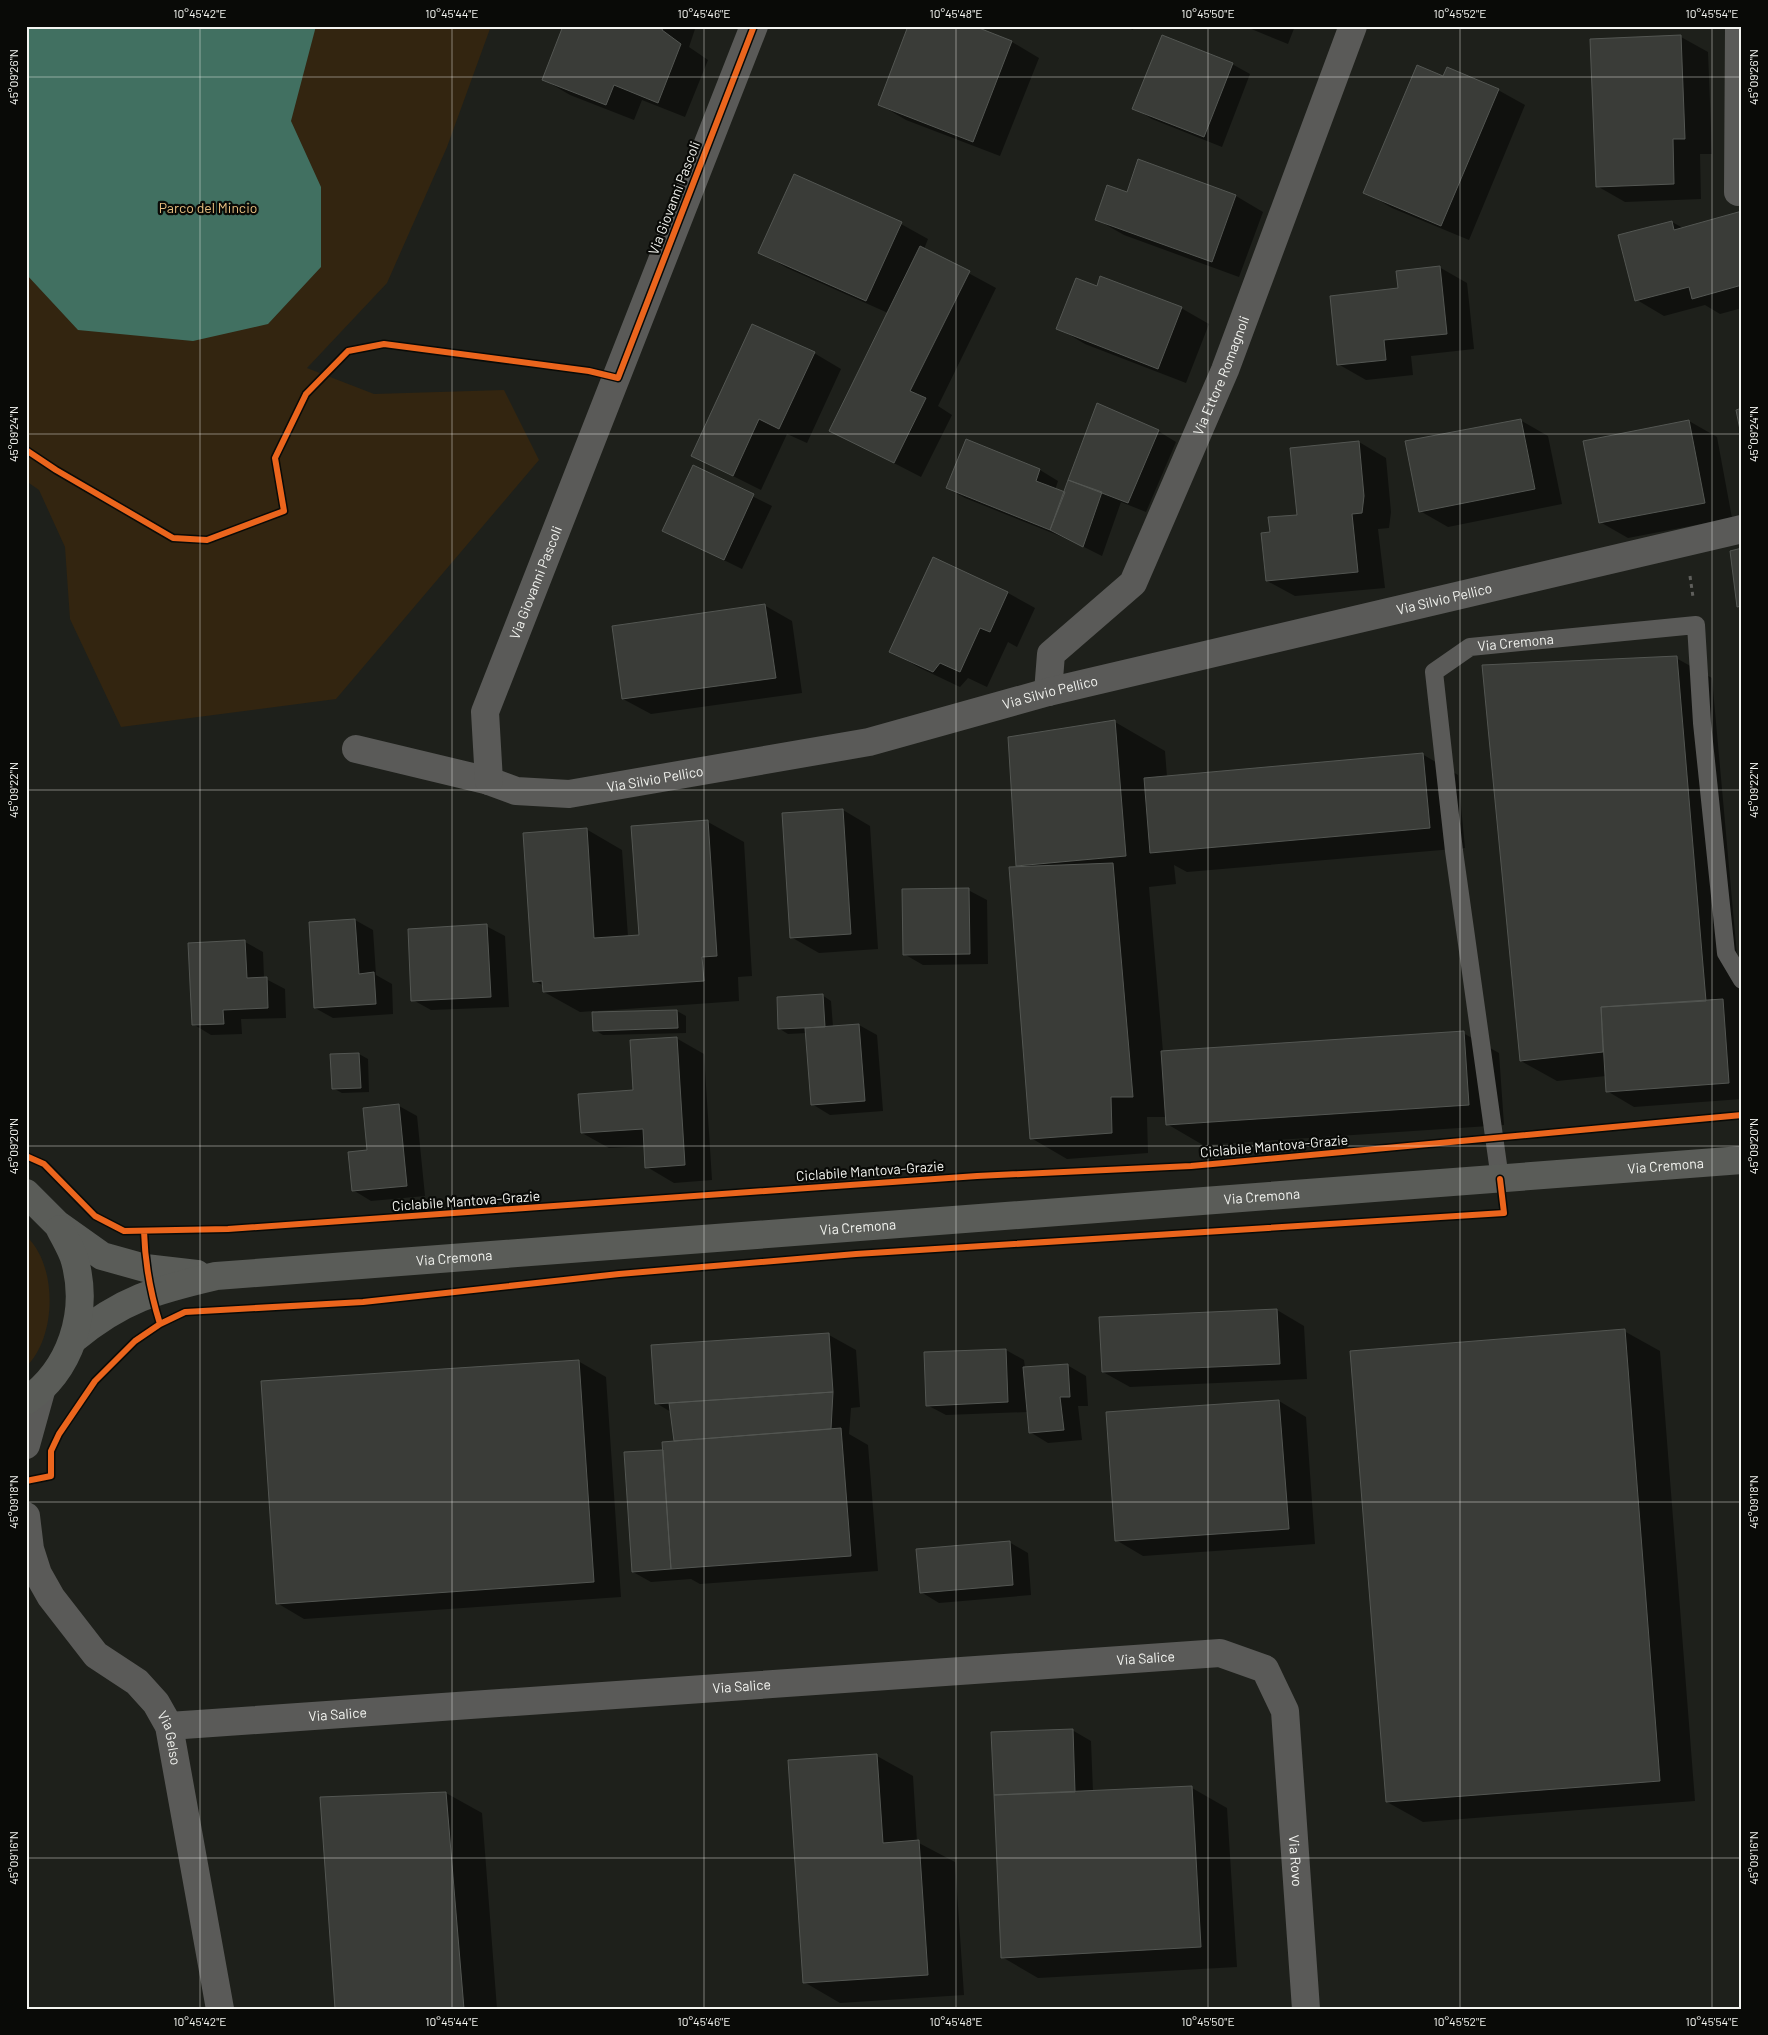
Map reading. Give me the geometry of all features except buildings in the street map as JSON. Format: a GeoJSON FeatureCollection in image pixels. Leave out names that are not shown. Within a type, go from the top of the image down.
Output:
{"type":"FeatureCollection","features":[{"type":"Feature","properties":{"kind":"main road","name":"Via Cremona"},"geometry":{"type":"LineString","coordinates":[[74,1339],[100,1317],[136,1299],[168,1287],[216,1276],[1742,1160]]}},
{"type":"Feature","properties":{"kind":"main road","name":"Via Cremona"},"geometry":{"type":"LineString","coordinates":[[26,1193],[57,1224],[102,1256],[123,1263],[216,1276]]}},
{"type":"Feature","properties":{"kind":"main road","name":"Via Cremona"},"geometry":{"type":"LineString","coordinates":[[34,1396],[60,1367],[74,1339],[81,1299],[75,1260],[57,1224]]}},
{"type":"Feature","properties":{"kind":"street","name":"Via Giovanni Pascoli"},"geometry":{"type":"LineString","coordinates":[[489,781],[485,712],[754,26]]}},
{"type":"Feature","properties":{"kind":"street","name":"Via Ettore Romagnoli"},"geometry":{"type":"LineString","coordinates":[[1048,692],[1051,654],[1132,583],[1225,370],[1353,26]]}},
{"type":"Feature","properties":{"kind":"street"},"geometry":{"type":"LineString","coordinates":[[1738,192],[1739,26]]}},
{"type":"Feature","properties":{"kind":"street","name":"Via Silvio Pellico"},"geometry":{"type":"LineString","coordinates":[[356,749],[489,781],[516,791],[569,794],[869,742],[1048,692],[1742,528]]}},
{"type":"Feature","properties":{"kind":"street"},"geometry":{"type":"LineString","coordinates":[[26,1445],[34,1396]]}},
{"type":"Feature","properties":{"kind":"street","name":"Via Gelso"},"geometry":{"type":"LineString","coordinates":[[26,1516],[28,1546],[38,1574],[51,1597],[96,1655],[137,1682],[156,1703],[169,1726],[220,2009]]}},
{"type":"Feature","properties":{"kind":"street","name":"Via Salice"},"geometry":{"type":"LineString","coordinates":[[169,1726],[1220,1653],[1265,1669],[1285,1711]]}},
{"type":"Feature","properties":{"kind":"street","name":"Via Rovo"},"geometry":{"type":"LineString","coordinates":[[1285,1711],[1306,2009]]}},
{"type":"Feature","properties":{"kind":"lane"},"geometry":{"type":"LineString","coordinates":[[1696,625],[1702,723],[1726,953],[1742,980]]}},
{"type":"Feature","properties":{"kind":"lane","name":"Via Cremona"},"geometry":{"type":"LineString","coordinates":[[1500,1179],[1454,851],[1434,672],[1470,647],[1696,625]]}},
{"type":"Feature","properties":{"kind":"path"},"geometry":{"type":"LineString","coordinates":[[1686,540],[1696,625]]}},
{"type":"Feature","properties":{"kind":"green space","name":"Parco del Mincio"},"geometry":{"type":"Polygon","coordinates":[[[26,26],[491,26],[447,147],[387,283],[307,368],[374,394],[504,390],[539,460],[336,699],[121,727],[70,619],[65,547],[39,490],[26,481],[26,26]]]}},
{"type":"Feature","properties":{"kind":"green space"},"geometry":{"type":"Polygon","coordinates":[[[26,1236],[44,1264],[50,1301],[44,1338],[36,1354],[26,1367],[26,1236]]]}},
{"type":"Feature","properties":{"kind":"shaded area"},"geometry":{"type":"Polygon","coordinates":[[[26,26],[316,26],[291,121],[321,187],[321,267],[268,324],[193,341],[78,330],[26,274],[26,26]]]}},
{"type":"Feature","properties":{"kind":"cycle path"},"geometry":{"type":"LineString","coordinates":[[26,450],[56,470],[173,538],[207,540],[284,511],[275,458],[306,394],[348,351],[384,344],[589,371],[618,378],[754,26]]}},
{"type":"Feature","properties":{"kind":"cycle path","name":"Ciclabile Mantova-Grazie"},"geometry":{"type":"LineString","coordinates":[[26,1156],[44,1164],[95,1216],[124,1231],[228,1229],[977,1176],[1191,1166],[1742,1115]]}},
{"type":"Feature","properties":{"kind":"cycle path"},"geometry":{"type":"LineString","coordinates":[[160,1324],[185,1312],[363,1302],[619,1274],[856,1254],[1504,1213],[1500,1179]]}},
{"type":"Feature","properties":{"kind":"cycle path"},"geometry":{"type":"LineString","coordinates":[[26,1481],[51,1476],[51,1451],[59,1434],[95,1381],[135,1341],[160,1324],[149,1278],[144,1231]]}}]}
